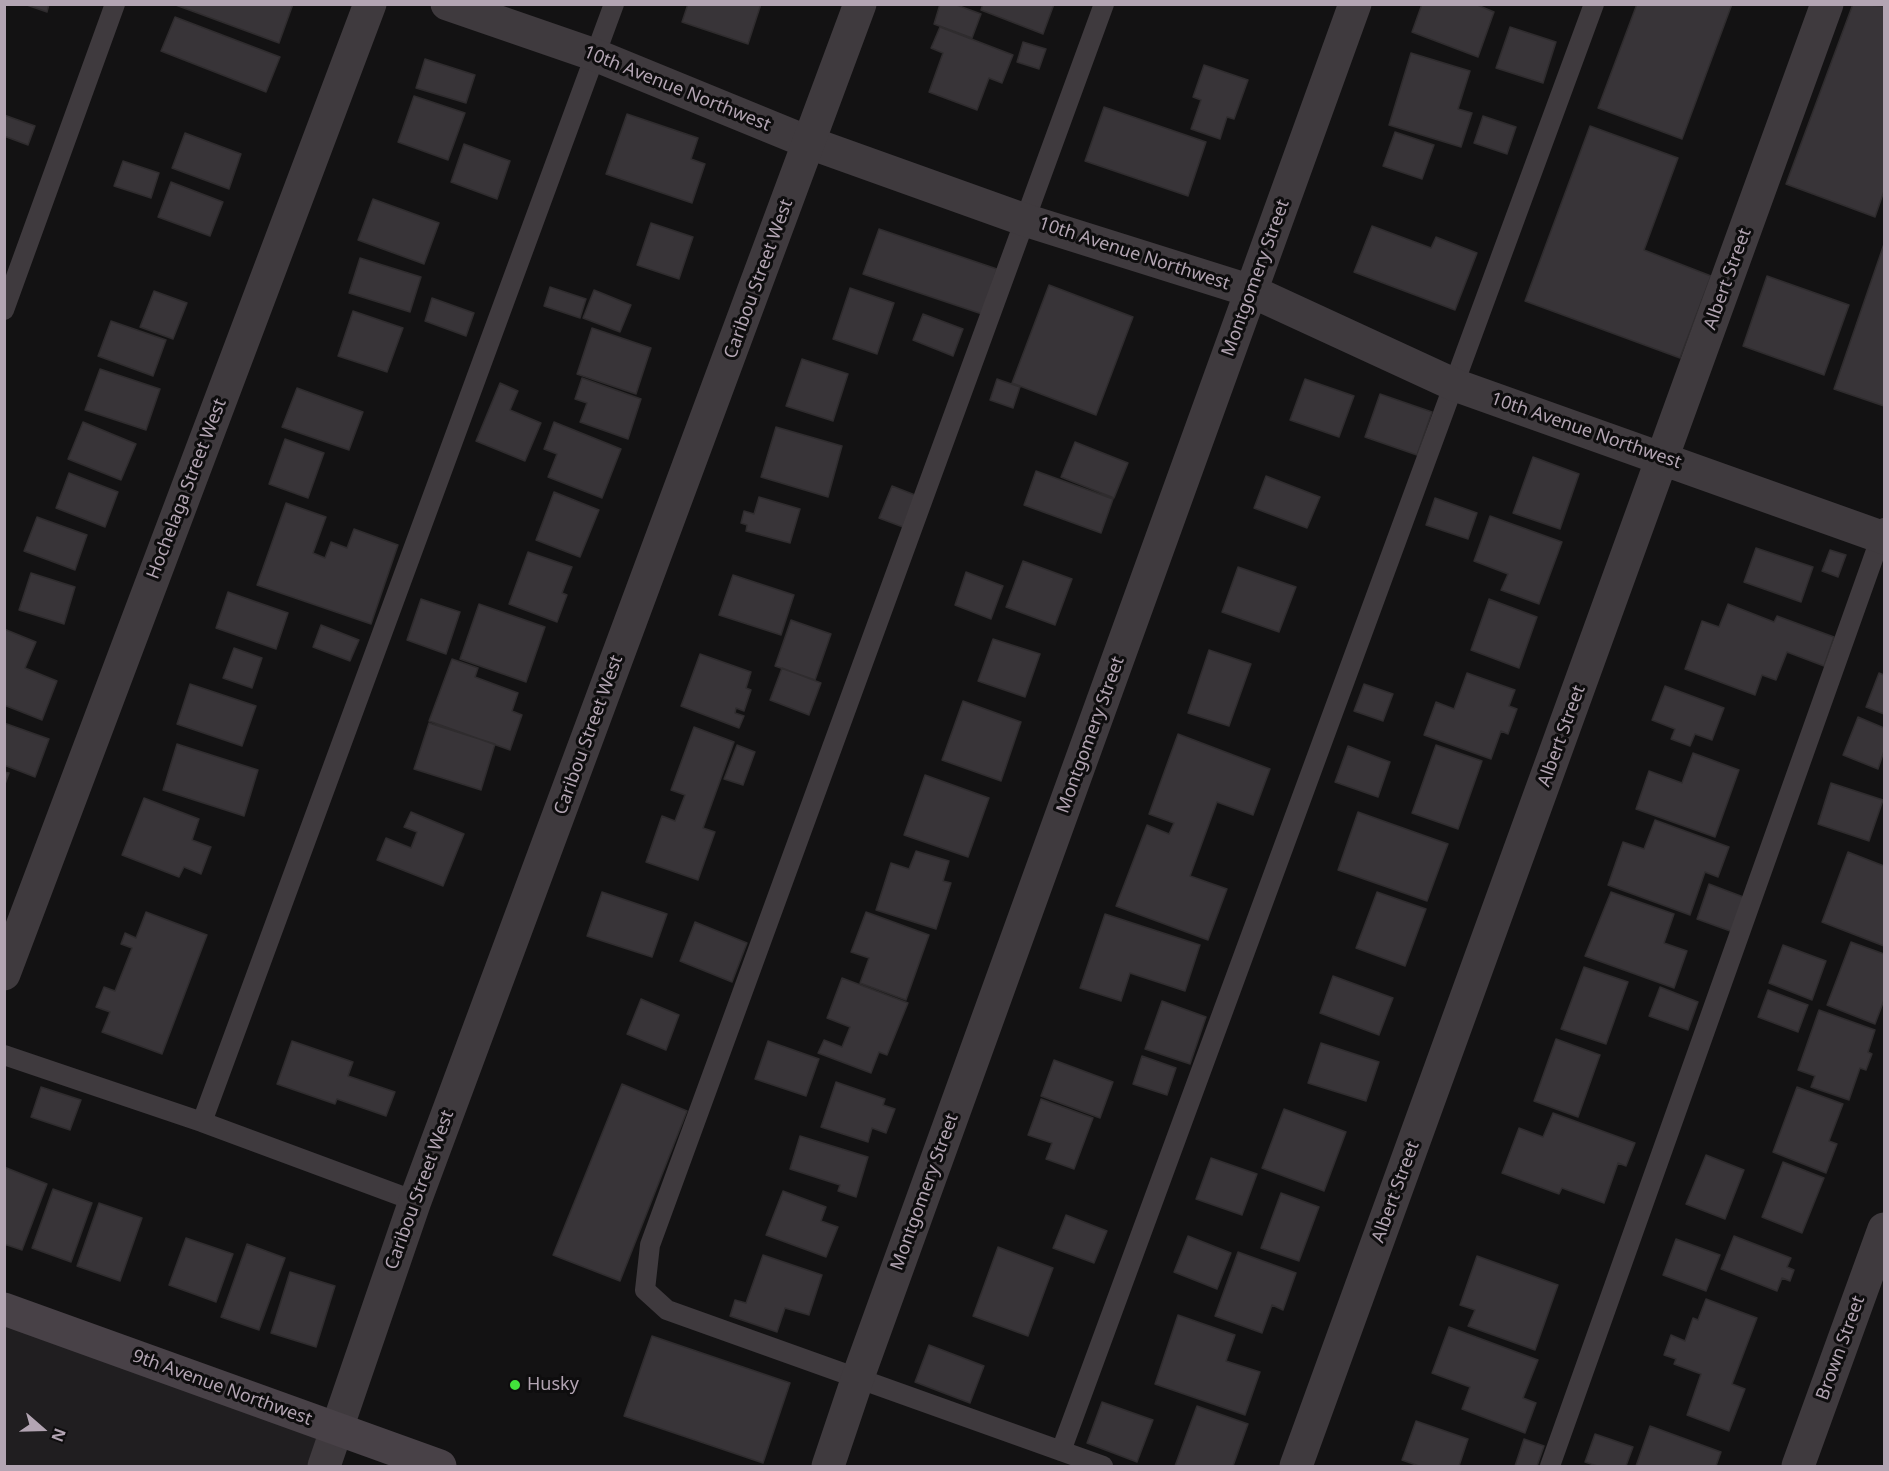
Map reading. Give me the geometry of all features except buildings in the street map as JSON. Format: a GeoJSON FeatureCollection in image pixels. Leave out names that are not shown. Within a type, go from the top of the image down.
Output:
{"type":"FeatureCollection","features":[{"type":"Feature","properties":{"kind":"main road","name":"9th Avenue Northwest"},"geometry":{"type":"LineString","coordinates":[[4,1309],[440,1467]]}},
{"type":"Feature","properties":{"kind":"street","name":"Hochelaga Street West"},"geometry":{"type":"LineString","coordinates":[[4,974],[370,4]]}},
{"type":"Feature","properties":{"kind":"street","name":"10th Avenue Northwest"},"geometry":{"type":"LineString","coordinates":[[447,4],[595,55],[810,143],[1025,220],[1251,291],[1455,385],[1883,534]]}},
{"type":"Feature","properties":{"kind":"street","name":"Caribou Street West"},"geometry":{"type":"LineString","coordinates":[[324,1467],[335,1428],[415,1201],[860,4]]}},
{"type":"Feature","properties":{"kind":"street","name":"Montgomery Street"},"geometry":{"type":"LineString","coordinates":[[828,1467],[858,1377],[1355,4]]}},
{"type":"Feature","properties":{"kind":"street","name":"Albert Street"},"geometry":{"type":"LineString","coordinates":[[1296,1467],[1827,4]]}},
{"type":"Feature","properties":{"kind":"street","name":"Brown Street"},"geometry":{"type":"LineString","coordinates":[[1798,1467],[1884,1228]]}},
{"type":"Feature","properties":{"kind":"lane"},"geometry":{"type":"LineString","coordinates":[[4,310],[115,4]]}},
{"type":"Feature","properties":{"kind":"lane"},"geometry":{"type":"LineString","coordinates":[[202,1122],[614,4]]}},
{"type":"Feature","properties":{"kind":"lane"},"geometry":{"type":"LineString","coordinates":[[1103,1467],[667,1310],[645,1290],[650,1245],[1104,4]]}},
{"type":"Feature","properties":{"kind":"lane"},"geometry":{"type":"LineString","coordinates":[[1061,1451],[1594,4]]}},
{"type":"Feature","properties":{"kind":"lane"},"geometry":{"type":"LineString","coordinates":[[1550,1467],[1883,534]]}},
{"type":"Feature","properties":{"kind":"lane"},"geometry":{"type":"LineString","coordinates":[[4,1055],[202,1122],[415,1201]]}},
{"type":"Feature","properties":{"kind":"shaded area"},"geometry":{"type":"Polygon","coordinates":[[[4,1326],[335,1428],[322,1466],[5,1466],[4,1326]]]}},
{"type":"Feature","properties":{"kind":"place","name":"Husky"},"geometry":{"type":"Point","coordinates":[515,1385]}}]}
